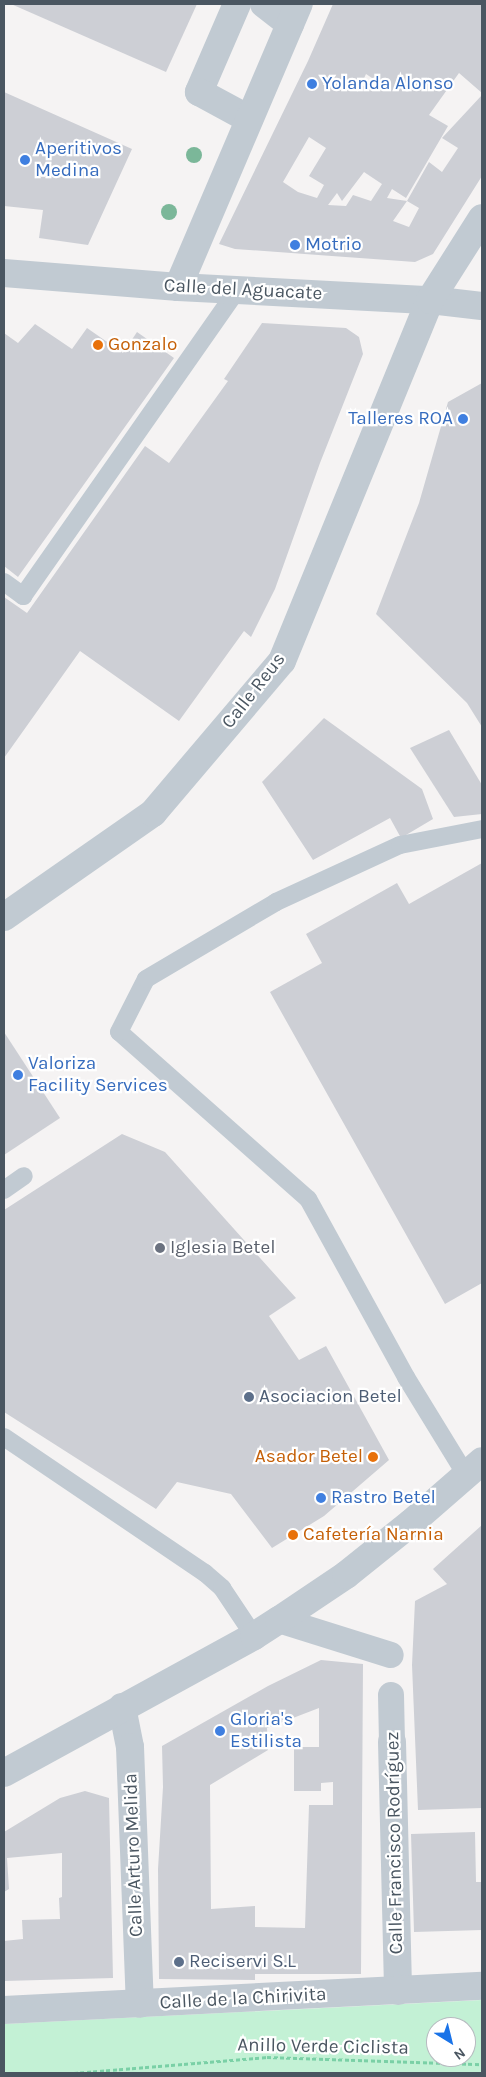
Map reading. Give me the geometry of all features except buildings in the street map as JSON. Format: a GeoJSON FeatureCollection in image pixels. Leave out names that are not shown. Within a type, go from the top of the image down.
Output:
{"type":"FeatureCollection","features":[{"type":"Feature","properties":{"kind":"street"},"geometry":{"type":"LineString","coordinates":[[237,4],[199,92],[249,119]]}},
{"type":"Feature","properties":{"kind":"street"},"geometry":{"type":"LineString","coordinates":[[178,286],[294,14],[264,4]]}},
{"type":"Feature","properties":{"kind":"street","name":"Calle Reus"},"geometry":{"type":"LineString","coordinates":[[4,917],[153,813],[282,661],[430,300],[482,218]]}},
{"type":"Feature","properties":{"kind":"street","name":"Calle del Aguacate"},"geometry":{"type":"LineString","coordinates":[[4,273],[237,290],[430,300],[482,306]]}},
{"type":"Feature","properties":{"kind":"street"},"geometry":{"type":"LineString","coordinates":[[4,1773],[254,1636],[279,1620],[346,1575],[411,1523],[474,1468]]}},
{"type":"Feature","properties":{"kind":"street"},"geometry":{"type":"LineString","coordinates":[[279,1620],[391,1655]]}},
{"type":"Feature","properties":{"kind":"street","name":"Calle Francisco Rodríguez"},"geometry":{"type":"LineString","coordinates":[[391,1695],[398,1991]]}},
{"type":"Feature","properties":{"kind":"street","name":"Calle Arturo Melida"},"geometry":{"type":"LineString","coordinates":[[122,1707],[130,1747],[140,2004]]}},
{"type":"Feature","properties":{"kind":"street","name":"Calle de la Chirivita"},"geometry":{"type":"LineString","coordinates":[[4,2010],[482,1986]]}},
{"type":"Feature","properties":{"kind":"lane"},"geometry":{"type":"LineString","coordinates":[[4,582],[23,596],[237,290]]}},
{"type":"Feature","properties":{"kind":"lane"},"geometry":{"type":"LineString","coordinates":[[474,1468],[406,1377],[308,1199],[119,1032],[146,979],[276,902],[400,845],[482,829]]}},
{"type":"Feature","properties":{"kind":"lane"},"geometry":{"type":"LineString","coordinates":[[4,1190],[24,1176]]}},
{"type":"Feature","properties":{"kind":"lane"},"geometry":{"type":"LineString","coordinates":[[4,1437],[205,1573],[222,1588],[254,1636]]}},
{"type":"Feature","properties":{"kind":"path","name":"Anillo Verde Ciclista"},"geometry":{"type":"LineString","coordinates":[[74,2073],[267,2057],[482,2064]]}},
{"type":"Feature","properties":{"kind":"green space"},"geometry":{"type":"Polygon","coordinates":[[[482,2000],[482,2073],[4,2073],[4,2024],[482,2000]]]}},
{"type":"Feature","properties":{"kind":"place","name":"Yolanda Alonso"},"geometry":{"type":"Point","coordinates":[312,84]}},
{"type":"Feature","properties":{"kind":"place","name":"Aperitivos Medina"},"geometry":{"type":"Point","coordinates":[25,160]}},
{"type":"Feature","properties":{"kind":"place","name":"Motrio"},"geometry":{"type":"Point","coordinates":[295,245]}},
{"type":"Feature","properties":{"kind":"place","name":"Gonzalo"},"geometry":{"type":"Point","coordinates":[98,345]}},
{"type":"Feature","properties":{"kind":"place","name":"Talleres ROA"},"geometry":{"type":"Point","coordinates":[463,419]}},
{"type":"Feature","properties":{"kind":"place","name":"Valoriza Facility Services"},"geometry":{"type":"Point","coordinates":[18,1075]}},
{"type":"Feature","properties":{"kind":"place","name":"Iglesia Betel"},"geometry":{"type":"Point","coordinates":[160,1248]}},
{"type":"Feature","properties":{"kind":"place","name":"Asociacion Betel"},"geometry":{"type":"Point","coordinates":[249,1397]}},
{"type":"Feature","properties":{"kind":"place","name":"Asador Betel"},"geometry":{"type":"Point","coordinates":[373,1457]}},
{"type":"Feature","properties":{"kind":"place","name":"Rastro Betel"},"geometry":{"type":"Point","coordinates":[321,1498]}},
{"type":"Feature","properties":{"kind":"place","name":"Cafetería Narnia"},"geometry":{"type":"Point","coordinates":[293,1535]}},
{"type":"Feature","properties":{"kind":"place","name":"Gloria's Estilista"},"geometry":{"type":"Point","coordinates":[220,1731]}},
{"type":"Feature","properties":{"kind":"place","name":"Reciservi S.L"},"geometry":{"type":"Point","coordinates":[179,1962]}}]}
